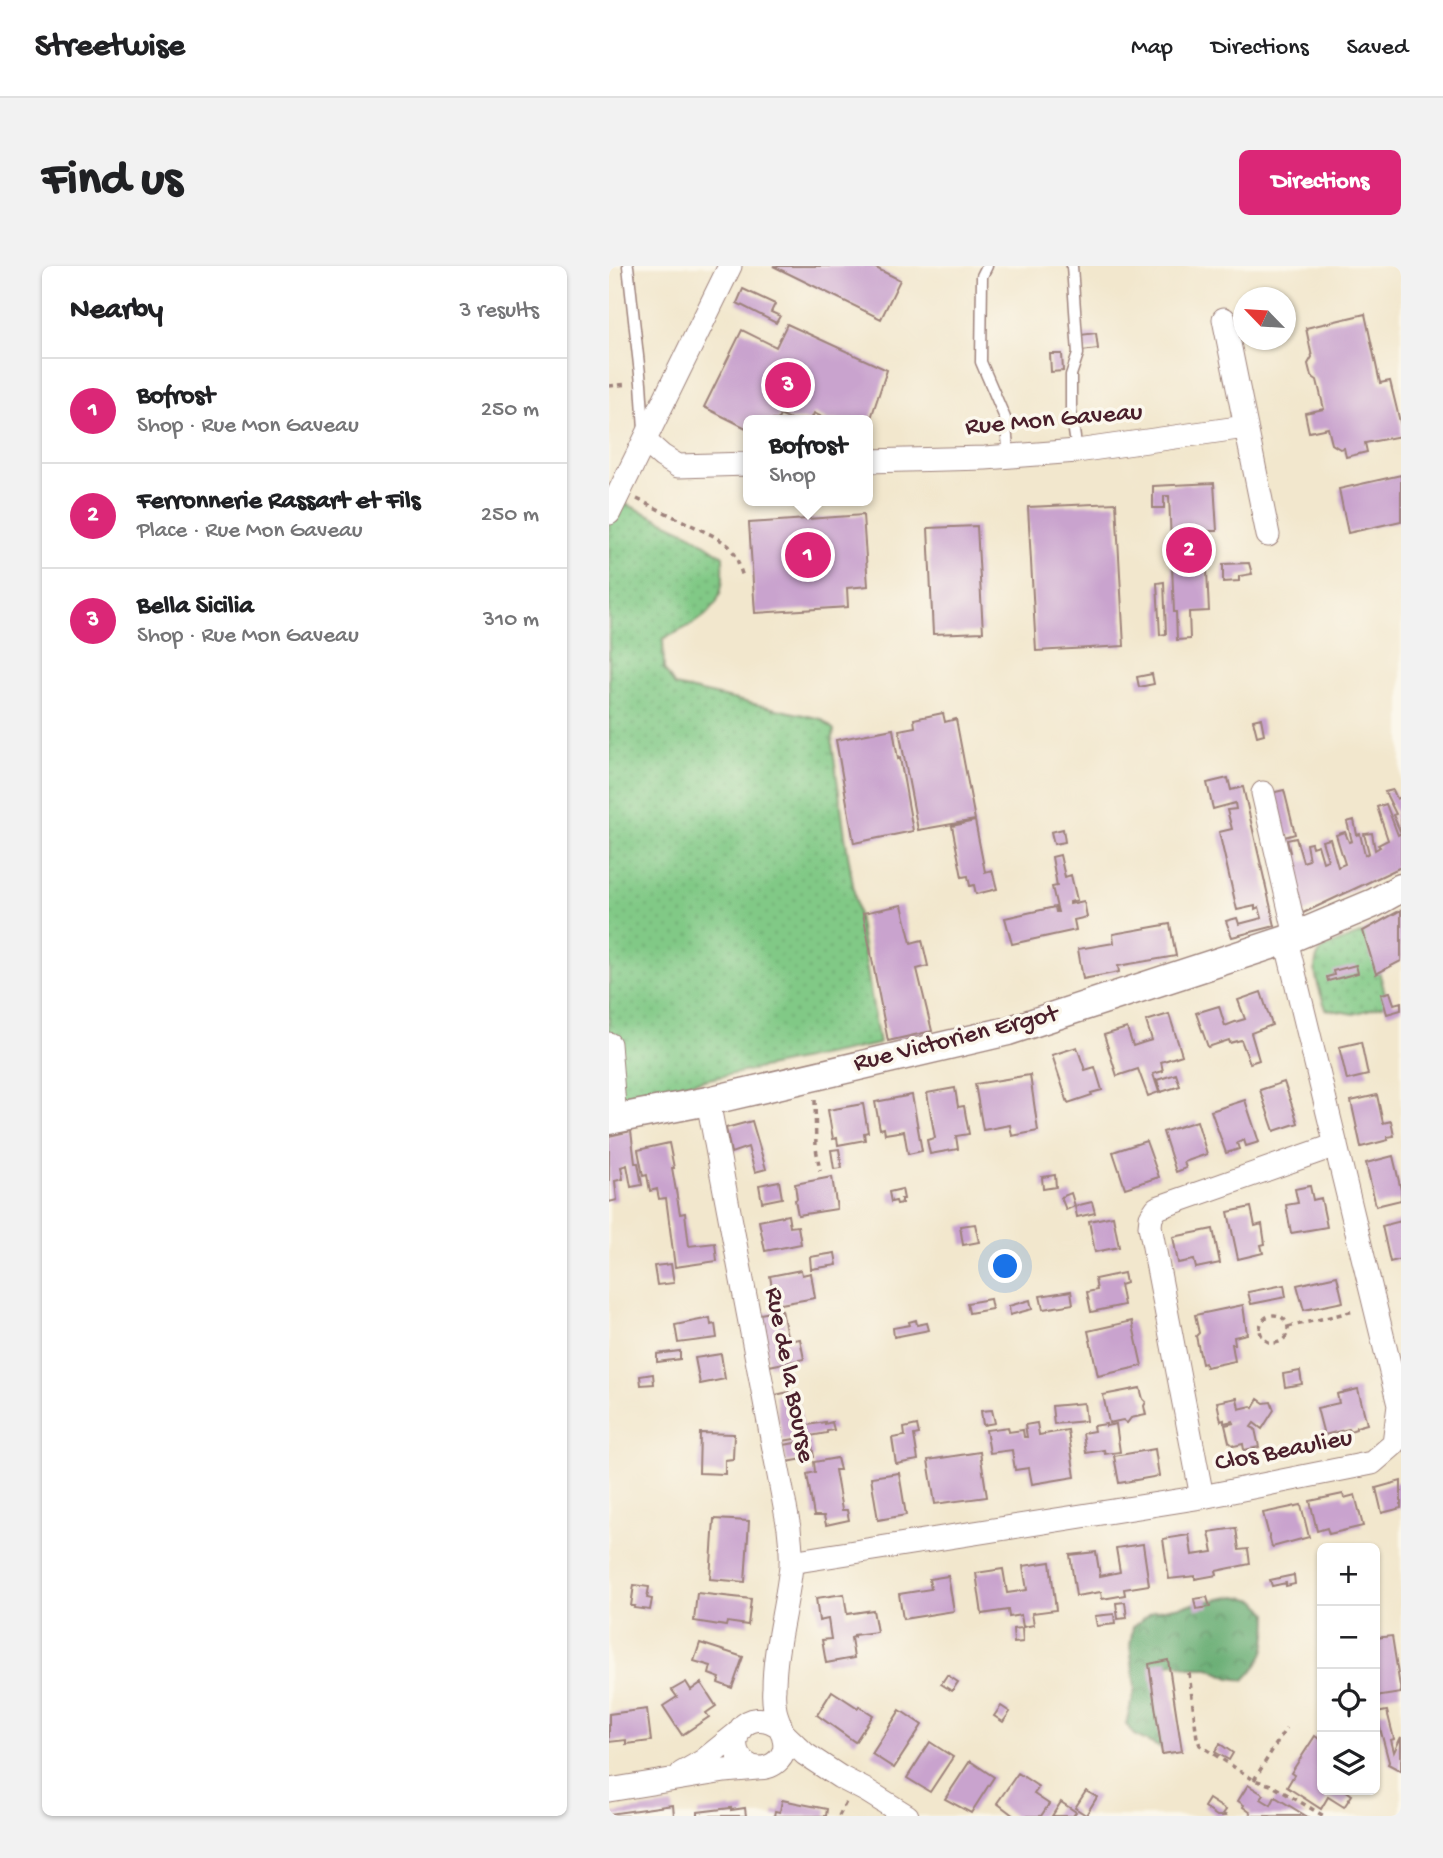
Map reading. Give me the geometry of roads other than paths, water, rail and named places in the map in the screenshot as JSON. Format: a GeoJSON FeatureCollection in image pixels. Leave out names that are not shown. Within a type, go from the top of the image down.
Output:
{"type":"FeatureCollection","features":[{"type":"Feature","properties":{"kind":"street"},"geometry":{"type":"LineString","coordinates":[[609,513],[730,266]]}},
{"type":"Feature","properties":{"kind":"street"},"geometry":{"type":"LineString","coordinates":[[1224,319],[1268,536]]}},
{"type":"Feature","properties":{"kind":"street","name":"Rue Mon Gaveau"},"geometry":{"type":"LineString","coordinates":[[873,461],[1077,451],[1245,427]]}},
{"type":"Feature","properties":{"kind":"street"},"geometry":{"type":"LineString","coordinates":[[645,440],[662,457],[678,466],[743,464]]}},
{"type":"Feature","properties":{"kind":"street"},"geometry":{"type":"LineString","coordinates":[[1263,793],[1291,938]]}},
{"type":"Feature","properties":{"kind":"street","name":"Rue Victorien Ergot"},"geometry":{"type":"LineString","coordinates":[[612,1119],[708,1101],[1008,1031],[1291,938],[1374,903],[1401,888]]}},
{"type":"Feature","properties":{"kind":"street","name":"Clos Beaulieu"},"geometry":{"type":"LineString","coordinates":[[791,1562],[1202,1497],[1372,1463],[1394,1444],[1399,1405],[1336,1144],[1291,938]]}},
{"type":"Feature","properties":{"kind":"street"},"geometry":{"type":"LineString","coordinates":[[609,1044],[612,1119]]}},
{"type":"Feature","properties":{"kind":"street","name":"Rue de la Bourse"},"geometry":{"type":"LineString","coordinates":[[708,1101],[789,1528],[791,1562],[773,1696],[781,1730]]}},
{"type":"Feature","properties":{"kind":"street"},"geometry":{"type":"LineString","coordinates":[[1202,1497],[1150,1226],[1151,1217],[1157,1208],[1336,1144]]}},
{"type":"Feature","properties":{"kind":"street","name":"Rue de la Bourse"},"geometry":{"type":"LineString","coordinates":[[670,1780],[703,1761],[741,1729],[766,1689],[776,1661]]}},
{"type":"Feature","properties":{"kind":"street"},"geometry":{"type":"LineString","coordinates":[[781,1730],[785,1748],[782,1756],[764,1767],[742,1760],[736,1743],[741,1729],[751,1721],[762,1718],[771,1721],[781,1730],[805,1754],[907,1816]]}},
{"type":"Feature","properties":{"kind":"street","name":"Rue de la Bourse"},"geometry":{"type":"LineString","coordinates":[[609,1790],[764,1767],[805,1770],[840,1777]]}},
{"type":"Feature","properties":{"kind":"lane"},"geometry":{"type":"LineString","coordinates":[[628,266],[645,440]]}},
{"type":"Feature","properties":{"kind":"lane"},"geometry":{"type":"LineString","coordinates":[[987,266],[982,276],[981,362],[1005,418],[1009,456]]}},
{"type":"Feature","properties":{"kind":"lane"},"geometry":{"type":"LineString","coordinates":[[1072,266],[1078,354],[1071,375],[1077,451]]}},
{"type":"Feature","properties":{"kind":"place","name":"Bella Sicilia"},"geometry":{"type":"Point","coordinates":[788,385]}},
{"type":"Feature","properties":{"kind":"place","name":"Ferronnerie Rassart et Fils"},"geometry":{"type":"Point","coordinates":[1189,550]}},
{"type":"Feature","properties":{"kind":"place","name":"Bofrost"},"geometry":{"type":"Point","coordinates":[808,555]}}]}
